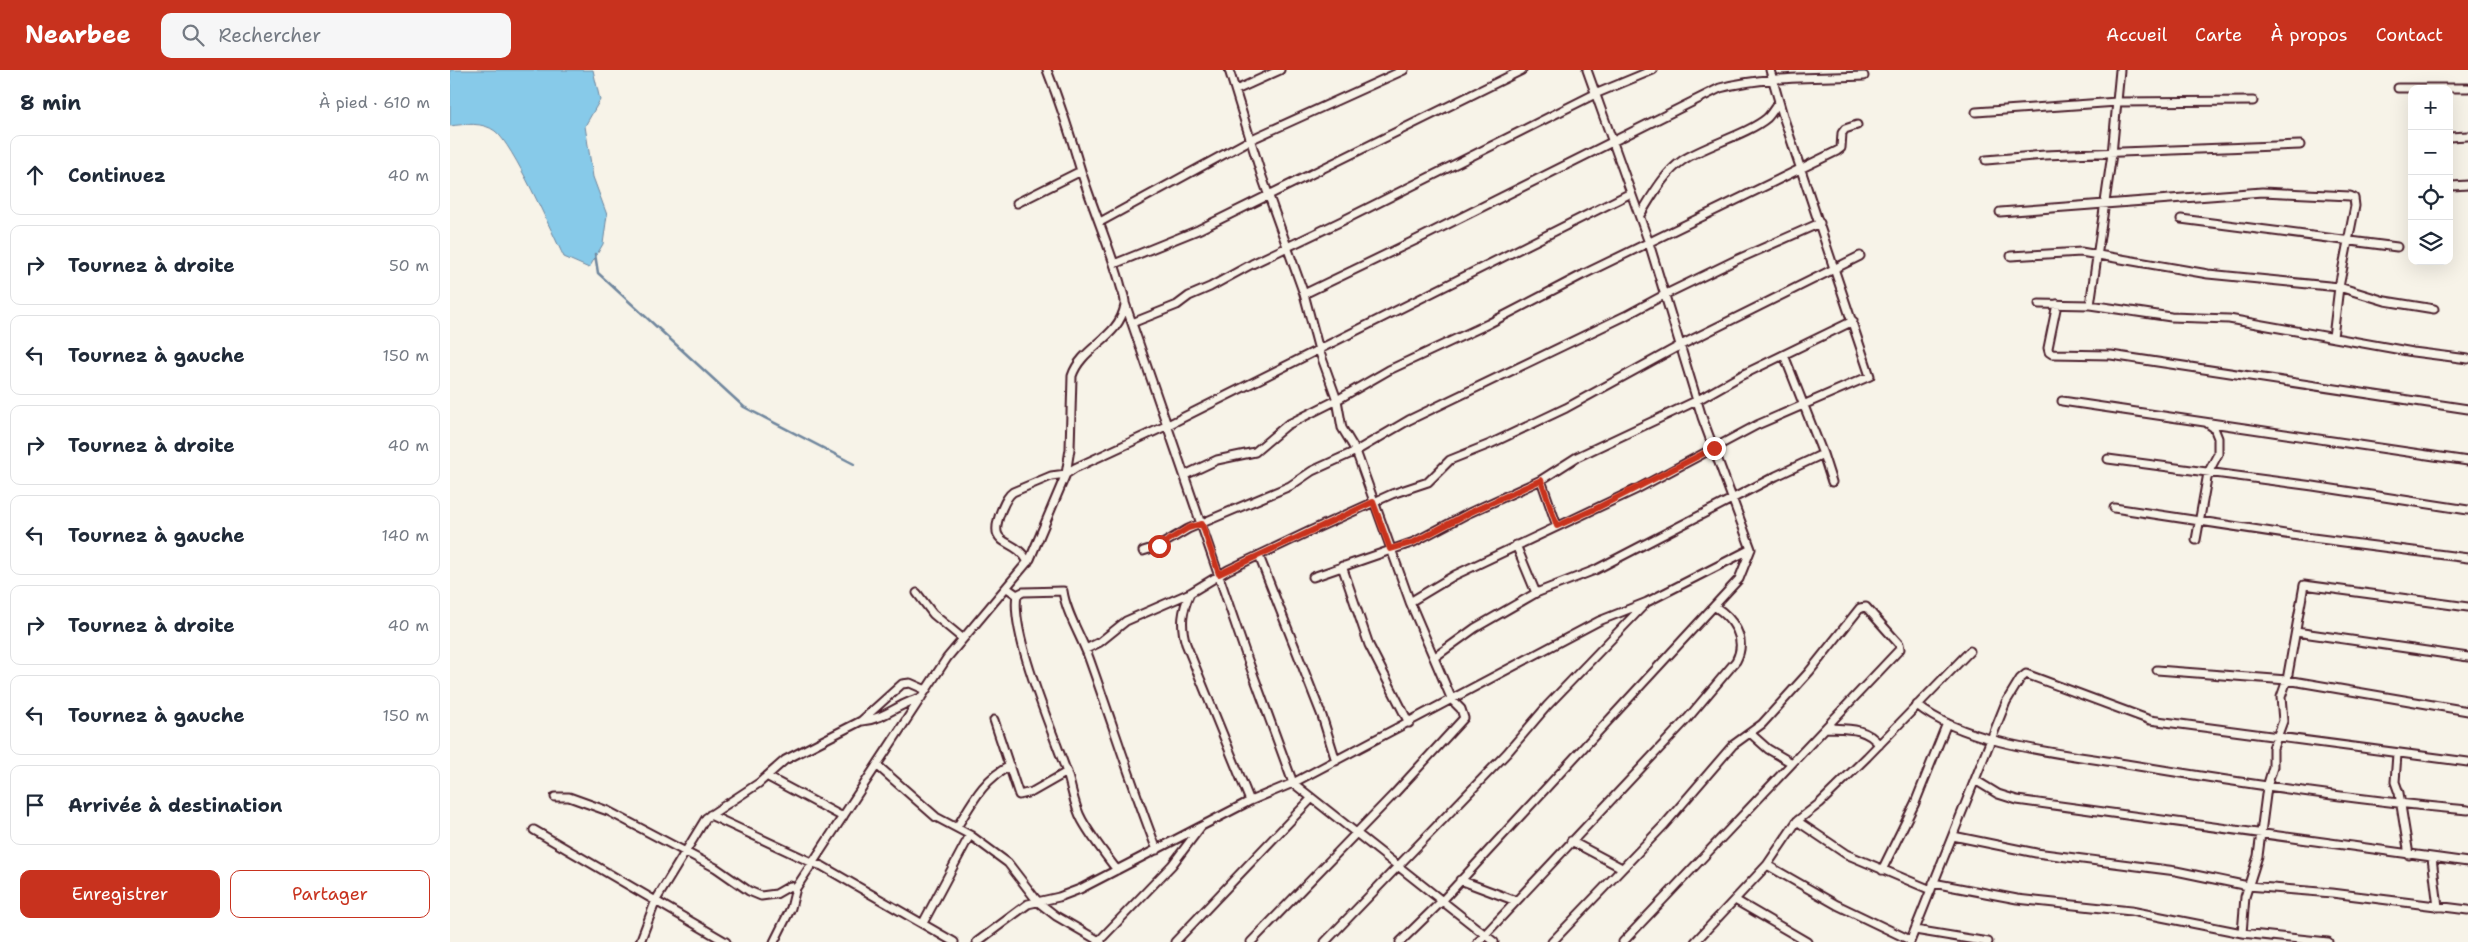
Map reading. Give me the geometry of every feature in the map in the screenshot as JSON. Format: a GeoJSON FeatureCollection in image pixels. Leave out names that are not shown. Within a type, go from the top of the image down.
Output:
{"type":"FeatureCollection","features":[{"type":"Feature","properties":{"kind":"street"},"geometry":{"type":"LineString","coordinates":[[1048,70],[1070,130],[1081,171],[1100,222],[1125,303],[1293,783],[1494,942]]}},
{"type":"Feature","properties":{"kind":"street"},"geometry":{"type":"LineString","coordinates":[[1229,70],[1286,248],[1304,294],[1319,350],[1337,400],[1342,428],[1356,451],[1410,602],[1452,700],[1461,709],[1463,720],[1251,942]]}},
{"type":"Feature","properties":{"kind":"street"},"geometry":{"type":"LineString","coordinates":[[1236,90],[1280,70]]}},
{"type":"Feature","properties":{"kind":"street"},"geometry":{"type":"LineString","coordinates":[[1100,222],[1252,139],[1404,70]]}},
{"type":"Feature","properties":{"kind":"street"},"geometry":{"type":"LineString","coordinates":[[1114,264],[1198,230],[1522,70]]}},
{"type":"Feature","properties":{"kind":"street"},"geometry":{"type":"LineString","coordinates":[[1400,942],[1442,901],[1739,579],[1751,549],[1731,500],[1696,400],[1682,345],[1640,215],[1612,143],[1587,70]]}},
{"type":"Feature","properties":{"kind":"street"},"geometry":{"type":"LineString","coordinates":[[1132,323],[1177,305],[1189,296],[1595,94],[1653,70]]}},
{"type":"Feature","properties":{"kind":"street"},"geometry":{"type":"LineString","coordinates":[[1410,602],[1454,575],[1603,505],[1804,404],[1870,376],[1800,168],[1770,70]]}},
{"type":"Feature","properties":{"kind":"street"},"geometry":{"type":"LineString","coordinates":[[2090,305],[2099,257],[2120,70]]}},
{"type":"Feature","properties":{"kind":"street"},"geometry":{"type":"LineString","coordinates":[[1304,294],[1720,88],[1741,83],[1772,80],[1864,76]]}},
{"type":"Feature","properties":{"kind":"street"},"geometry":{"type":"LineString","coordinates":[[2398,88],[2468,88]]}},
{"type":"Feature","properties":{"kind":"street"},"geometry":{"type":"LineString","coordinates":[[1976,112],[2117,102],[2253,101]]}},
{"type":"Feature","properties":{"kind":"street"},"geometry":{"type":"LineString","coordinates":[[1640,215],[1661,183],[1682,161],[1709,146],[1757,124],[1768,117],[1779,102]]}},
{"type":"Feature","properties":{"kind":"street"},"geometry":{"type":"LineString","coordinates":[[1185,474],[1217,460],[1255,452],[1287,425],[1337,400],[1389,370],[1488,324],[1841,148],[1844,128],[1857,126]]}},
{"type":"Feature","properties":{"kind":"street"},"geometry":{"type":"LineString","coordinates":[[2453,137],[2468,136]]}},
{"type":"Feature","properties":{"kind":"street"},"geometry":{"type":"LineString","coordinates":[[1986,160],[2045,155],[2112,154],[2300,145]]}},
{"type":"Feature","properties":{"kind":"street"},"geometry":{"type":"LineString","coordinates":[[1017,203],[1081,171]]}},
{"type":"Feature","properties":{"kind":"street"},"geometry":{"type":"LineString","coordinates":[[2453,186],[2468,185]]}},
{"type":"Feature","properties":{"kind":"street"},"geometry":{"type":"LineString","coordinates":[[2000,212],[2262,192],[2342,194],[2354,198],[2355,206],[2339,287],[2333,337]]}},
{"type":"Feature","properties":{"kind":"street"},"geometry":{"type":"LineString","coordinates":[[1028,562],[1021,550],[997,535],[996,529],[1009,494],[1051,476],[1066,474],[1075,468],[1168,426],[1631,193]]}},
{"type":"Feature","properties":{"kind":"street"},"geometry":{"type":"LineString","coordinates":[[2181,219],[2397,248]]}},
{"type":"Feature","properties":{"kind":"street"},"geometry":{"type":"LineString","coordinates":[[1143,551],[1159,546],[1188,528],[1202,524],[1290,486],[1312,471],[1356,451],[1409,420],[1625,316],[1664,294],[1783,238],[1820,223]]}},
{"type":"Feature","properties":{"kind":"street"},"geometry":{"type":"LineString","coordinates":[[2011,256],[2081,252],[2099,257],[2208,274],[2339,287],[2386,301],[2434,309]]}},
{"type":"Feature","properties":{"kind":"street"},"geometry":{"type":"LineString","coordinates":[[1086,649],[1100,642],[1126,621],[1190,593],[1219,574],[1373,502],[1428,482],[1450,460],[1490,444],[1566,408],[1682,345],[1860,256]]}},
{"type":"Feature","properties":{"kind":"street"},"geometry":{"type":"LineString","coordinates":[[774,942],[791,908],[796,888],[878,766],[926,690],[962,638],[1028,562],[1066,474],[1070,449],[1074,371],[1080,358],[1112,332],[1125,303]]}},
{"type":"Feature","properties":{"kind":"street"},"geometry":{"type":"LineString","coordinates":[[2039,304],[2090,305],[2171,317],[2229,319],[2468,359]]}},
{"type":"Feature","properties":{"kind":"street"},"geometry":{"type":"LineString","coordinates":[[2057,304],[2048,348],[2052,354],[2111,355],[2468,409]]}},
{"type":"Feature","properties":{"kind":"street"},"geometry":{"type":"LineString","coordinates":[[1312,577],[1414,542],[1469,513],[1541,480],[1577,457],[1853,321]]}},
{"type":"Feature","properties":{"kind":"street"},"geometry":{"type":"LineString","coordinates":[[1784,355],[1832,482]]}},
{"type":"Feature","properties":{"kind":"street"},"geometry":{"type":"LineString","coordinates":[[2062,401],[2468,461]]}},
{"type":"Feature","properties":{"kind":"street"},"geometry":{"type":"LineString","coordinates":[[2196,540],[2208,473],[2218,454],[2214,428],[2207,423]]}},
{"type":"Feature","properties":{"kind":"street"},"geometry":{"type":"LineString","coordinates":[[1434,657],[1475,628],[1536,592],[1595,570],[1823,454]]}},
{"type":"Feature","properties":{"kind":"street"},"geometry":{"type":"LineString","coordinates":[[2108,459],[2468,510]]}},
{"type":"Feature","properties":{"kind":"street"},"geometry":{"type":"LineString","coordinates":[[1541,480],[1557,526]]}},
{"type":"Feature","properties":{"kind":"street"},"geometry":{"type":"LineString","coordinates":[[2114,508],[2200,522],[2468,558]]}},
{"type":"Feature","properties":{"kind":"street"},"geometry":{"type":"LineString","coordinates":[[1516,545],[1536,592]]}},
{"type":"Feature","properties":{"kind":"street"},"geometry":{"type":"LineString","coordinates":[[977,942],[1022,907],[1080,888],[1117,870],[1250,801],[1293,783],[1336,761],[1599,621],[1647,602],[1751,549]]}},
{"type":"Feature","properties":{"kind":"street"},"geometry":{"type":"LineString","coordinates":[[1258,556],[1322,716],[1336,761]]}},
{"type":"Feature","properties":{"kind":"street"},"geometry":{"type":"LineString","coordinates":[[1342,566],[1369,644],[1409,723]]}},
{"type":"Feature","properties":{"kind":"street"},"geometry":{"type":"LineString","coordinates":[[2242,933],[2248,886],[2258,856],[2267,787],[2277,738],[2283,721],[2281,697],[2287,680],[2304,585],[2468,607]]}},
{"type":"Feature","properties":{"kind":"street"},"geometry":{"type":"LineString","coordinates":[[1007,588],[1017,595]]}},
{"type":"Feature","properties":{"kind":"street"},"geometry":{"type":"LineString","coordinates":[[1017,595],[1023,592],[1063,591],[1065,602],[1086,649],[1118,748],[1157,850]]}},
{"type":"Feature","properties":{"kind":"street"},"geometry":{"type":"LineString","coordinates":[[917,593],[933,614],[962,638]]}},
{"type":"Feature","properties":{"kind":"street"},"geometry":{"type":"LineString","coordinates":[[1190,593],[1183,614],[1182,632],[1250,801]]}},
{"type":"Feature","properties":{"kind":"street"},"geometry":{"type":"LineString","coordinates":[[1017,595],[1015,610],[1023,642],[1054,740],[1067,772],[1076,809],[1082,821],[1117,870]]}},
{"type":"Feature","properties":{"kind":"street"},"geometry":{"type":"LineString","coordinates":[[1325,942],[1647,602]]}},
{"type":"Feature","properties":{"kind":"street"},"geometry":{"type":"LineString","coordinates":[[1478,942],[1688,718],[1736,661],[1740,654],[1741,643],[1738,633],[1726,614],[1714,606]]}},
{"type":"Feature","properties":{"kind":"street"},"geometry":{"type":"LineString","coordinates":[[1552,942],[1665,824],[1733,745],[1757,730],[1794,689],[1860,608],[1866,607],[1899,644],[1900,649],[1623,942]]}},
{"type":"Feature","properties":{"kind":"street"},"geometry":{"type":"LineString","coordinates":[[2296,632],[2468,657]]}},
{"type":"Feature","properties":{"kind":"street"},"geometry":{"type":"LineString","coordinates":[[1697,940],[1767,865],[1797,821],[1820,803],[1970,651]]}},
{"type":"Feature","properties":{"kind":"street"},"geometry":{"type":"LineString","coordinates":[[2157,670],[2287,680],[2468,711]]}},
{"type":"Feature","properties":{"kind":"street"},"geometry":{"type":"LineString","coordinates":[[1767,865],[1837,905],[1910,941],[2006,702],[2026,674],[2150,720],[2468,762]]}},
{"type":"Feature","properties":{"kind":"street"},"geometry":{"type":"LineString","coordinates":[[861,721],[902,684],[910,683],[926,690]]}},
{"type":"Feature","properties":{"kind":"street"},"geometry":{"type":"LineString","coordinates":[[640,942],[656,900],[684,851],[710,814],[768,777],[785,760],[803,749],[861,721],[889,714],[914,699],[922,698]]}},
{"type":"Feature","properties":{"kind":"street"},"geometry":{"type":"LineString","coordinates":[[1917,705],[1947,723],[2034,749],[2267,787],[2400,804],[2468,810]]}},
{"type":"Feature","properties":{"kind":"street"},"geometry":{"type":"LineString","coordinates":[[994,720],[1018,794],[1023,795],[1067,772]]}},
{"type":"Feature","properties":{"kind":"street"},"geometry":{"type":"LineString","coordinates":[[1882,870],[1914,803],[1947,723]]}},
{"type":"Feature","properties":{"kind":"street"},"geometry":{"type":"LineString","coordinates":[[1827,728],[1862,731],[1869,734],[1879,745]]}},
{"type":"Feature","properties":{"kind":"street"},"geometry":{"type":"LineString","coordinates":[[1750,734],[1768,749],[1792,764]]}},
{"type":"Feature","properties":{"kind":"street"},"geometry":{"type":"LineString","coordinates":[[2397,754],[2395,782],[2409,855]]}},
{"type":"Feature","properties":{"kind":"street"},"geometry":{"type":"LineString","coordinates":[[878,766],[936,817],[970,835],[1008,864],[1038,902],[1056,916],[1099,941],[1172,865],[1201,826]]}},
{"type":"Feature","properties":{"kind":"street"},"geometry":{"type":"LineString","coordinates":[[957,827],[982,787],[1001,770],[1010,766]]}},
{"type":"Feature","properties":{"kind":"street"},"geometry":{"type":"LineString","coordinates":[[768,777],[843,817]]}},
{"type":"Feature","properties":{"kind":"street"},"geometry":{"type":"LineString","coordinates":[[1975,780],[1998,794],[2017,800],[2468,862]]}},
{"type":"Feature","properties":{"kind":"street"},"geometry":{"type":"LineString","coordinates":[[555,797],[569,798],[608,811],[716,868],[749,891],[761,896],[776,894],[790,886],[796,888]]}},
{"type":"Feature","properties":{"kind":"street"},"geometry":{"type":"LineString","coordinates":[[1175,942],[1311,799]]}},
{"type":"Feature","properties":{"kind":"street"},"geometry":{"type":"LineString","coordinates":[[710,814],[822,866],[954,942]]}},
{"type":"Feature","properties":{"kind":"street"},"geometry":{"type":"LineString","coordinates":[[1797,821],[1846,854],[1882,870],[1932,887],[2023,900],[2131,911],[2242,933],[2328,942]]}},
{"type":"Feature","properties":{"kind":"street"},"geometry":{"type":"LineString","coordinates":[[534,830],[726,942]]}},
{"type":"Feature","properties":{"kind":"street"},"geometry":{"type":"LineString","coordinates":[[924,923],[970,835]]}},
{"type":"Feature","properties":{"kind":"street"},"geometry":{"type":"LineString","coordinates":[[1953,836],[2036,853],[2176,870],[2248,886],[2332,893],[2468,910]]}},
{"type":"Feature","properties":{"kind":"street"},"geometry":{"type":"LineString","coordinates":[[1571,841],[1622,868]]}},
{"type":"Feature","properties":{"kind":"street"},"geometry":{"type":"LineString","coordinates":[[2432,858],[2438,907]]}},
{"type":"Feature","properties":{"kind":"street"},"geometry":{"type":"LineString","coordinates":[[1460,880],[1516,901]]}},
{"type":"Feature","properties":{"kind":"street"},"geometry":{"type":"LineString","coordinates":[[1735,900],[1807,942]]}},
{"type":"Feature","properties":{"kind":"street"},"geometry":{"type":"LineString","coordinates":[[1915,930],[1988,942]]}},
{"type":"Feature","properties":{"kind":"street"},"geometry":{"type":"LineString","coordinates":[[1697,940],[1707,942]]}},
{"type":"Feature","properties":{"kind":"water"},"geometry":{"type":"Polygon","coordinates":[[[450,70],[593,70],[600,100],[585,126],[593,177],[607,215],[603,244],[589,268],[564,257],[522,170],[503,139],[495,131],[485,126],[468,124],[450,126],[450,70]]]}},
{"type":"Feature","properties":{"kind":"waterway"},"geometry":{"type":"LineString","coordinates":[[595,254],[598,273],[744,407],[854,464]]}},
{"type":"Feature","properties":{"kind":"route"},"geometry":{"type":"LineString","coordinates":[[1159,546],[1188,528],[1202,524],[1219,574],[1373,502],[1390,549],[1414,542],[1469,513],[1541,480],[1557,526],[1595,509],[1714,448]]}}]}
